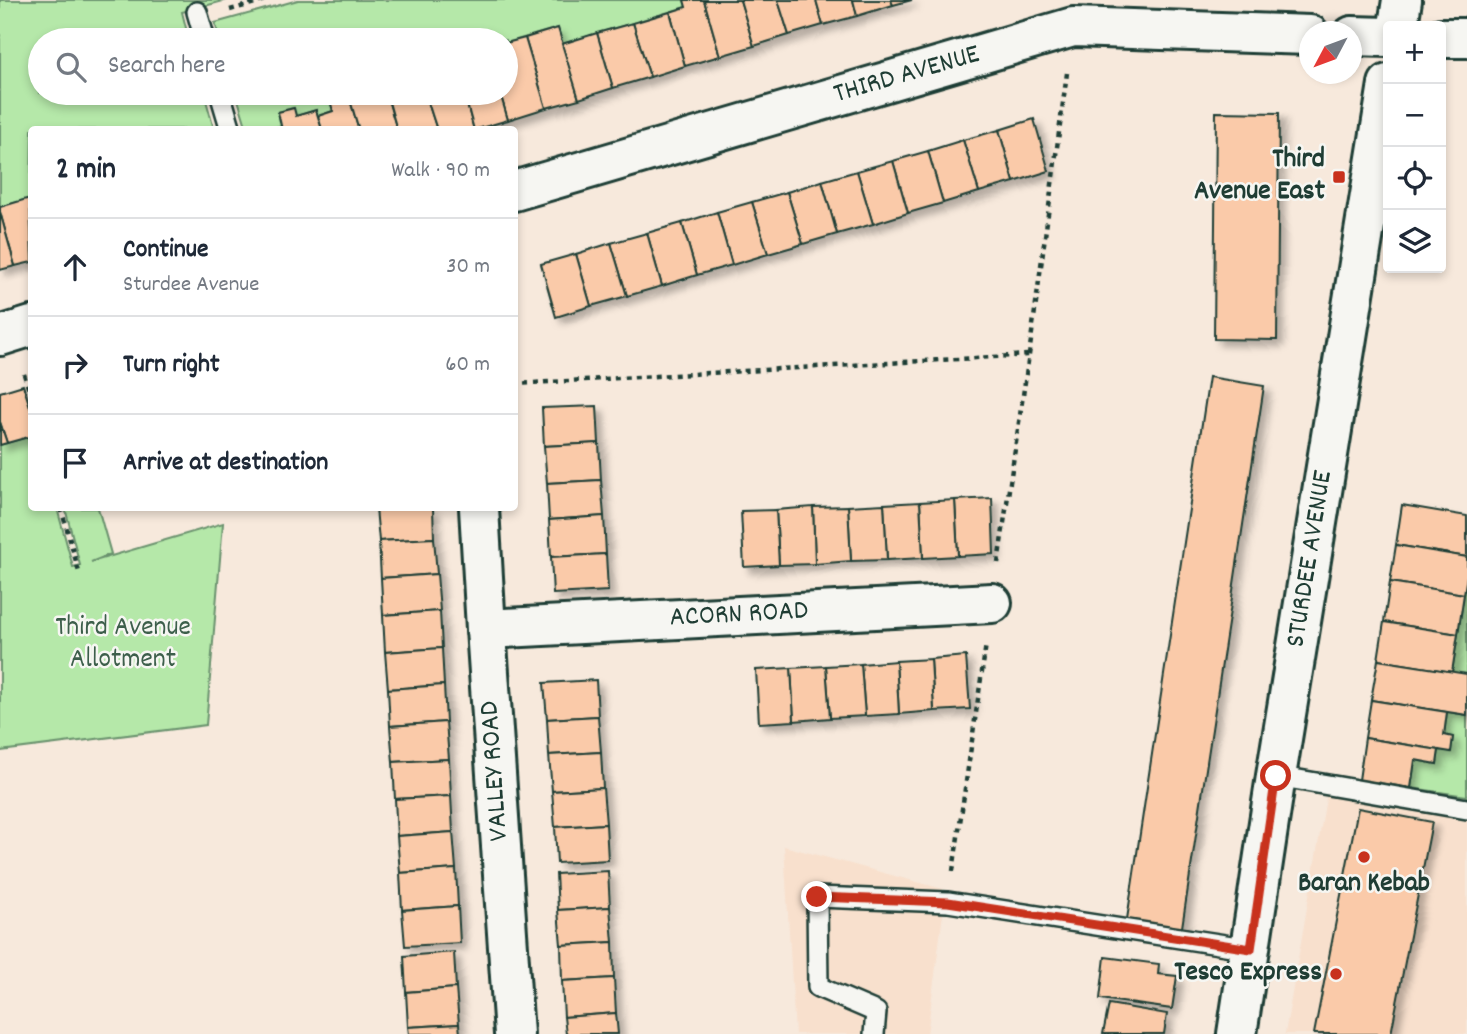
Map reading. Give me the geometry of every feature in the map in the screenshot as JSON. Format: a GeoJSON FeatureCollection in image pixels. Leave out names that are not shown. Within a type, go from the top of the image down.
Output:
{"type":"FeatureCollection","features":[{"type":"Feature","properties":{"kind":"street"},"geometry":{"type":"LineString","coordinates":[[1399,21],[1402,0]]}},
{"type":"Feature","properties":{"kind":"street","name":"THIRD AVENUE"},"geometry":{"type":"LineString","coordinates":[[518,190],[1073,27],[1299,35]]}},
{"type":"Feature","properties":{"kind":"street"},"geometry":{"type":"LineString","coordinates":[[1362,36],[1383,37]]}},
{"type":"Feature","properties":{"kind":"street"},"geometry":{"type":"LineString","coordinates":[[1446,38],[1467,38]]}},
{"type":"Feature","properties":{"kind":"street","name":"STURDEE AVENUE"},"geometry":{"type":"LineString","coordinates":[[1237,1034],[1383,115]]}},
{"type":"Feature","properties":{"kind":"street"},"geometry":{"type":"LineString","coordinates":[[0,335],[28,328]]}},
{"type":"Feature","properties":{"kind":"street","name":"VALLEY ROAD"},"geometry":{"type":"LineString","coordinates":[[479,511],[514,1034]]}},
{"type":"Feature","properties":{"kind":"street","name":"ACORN ROAD"},"geometry":{"type":"LineString","coordinates":[[486,629],[992,603]]}},
{"type":"Feature","properties":{"kind":"lane"},"geometry":{"type":"LineString","coordinates":[[197,12],[202,28]]}},
{"type":"Feature","properties":{"kind":"lane"},"geometry":{"type":"LineString","coordinates":[[223,105],[229,126]]}},
{"type":"Feature","properties":{"kind":"lane"},"geometry":{"type":"LineString","coordinates":[[1276,776],[1467,809]]}},
{"type":"Feature","properties":{"kind":"lane"},"geometry":{"type":"LineString","coordinates":[[874,1034],[876,1012],[818,987],[817,897],[948,902],[1251,949]]}},
{"type":"Feature","properties":{"kind":"path"},"geometry":{"type":"LineString","coordinates":[[948,902],[1029,355],[1073,27]]}},
{"type":"Feature","properties":{"kind":"path"},"geometry":{"type":"LineString","coordinates":[[518,384],[1029,355]]}},
{"type":"Feature","properties":{"kind":"path"},"geometry":{"type":"LineString","coordinates":[[62,511],[79,572]]}},
{"type":"Feature","properties":{"kind":"shaded area"},"geometry":{"type":"Polygon","coordinates":[[[1327,793],[1467,818],[1467,1034],[1285,1034],[1327,793]]]}},
{"type":"Feature","properties":{"kind":"shaded area"},"geometry":{"type":"Polygon","coordinates":[[[784,846],[943,889],[943,914],[927,1034],[795,1034],[784,846]]]}},
{"type":"Feature","properties":{"kind":"green space"},"geometry":{"type":"Polygon","coordinates":[[[0,0],[227,0],[182,12],[186,28],[28,28],[28,105],[207,105],[213,126],[28,126],[28,199],[0,207],[0,0]]]}},
{"type":"Feature","properties":{"kind":"green space"},"geometry":{"type":"Polygon","coordinates":[[[298,0],[684,0],[686,7],[562,44],[558,28],[518,40],[518,28],[216,28],[215,23],[298,0]]]}},
{"type":"Feature","properties":{"kind":"green space"},"geometry":{"type":"Polygon","coordinates":[[[240,105],[331,105],[333,111],[318,116],[316,110],[296,116],[293,108],[278,112],[281,126],[246,126],[240,105]]]}},
{"type":"Feature","properties":{"kind":"green space","name":"Third Avenue Allotment"},"geometry":{"type":"Polygon","coordinates":[[[28,437],[28,511],[58,511],[73,567],[80,565],[66,511],[99,511],[111,554],[91,562],[223,523],[206,725],[0,751],[0,445],[28,437]]]}},
{"type":"Feature","properties":{"kind":"green space"},"geometry":{"type":"Polygon","coordinates":[[[1467,576],[1467,674],[1452,672],[1467,576]]]}},
{"type":"Feature","properties":{"kind":"green space"},"geometry":{"type":"Polygon","coordinates":[[[1447,712],[1467,715],[1467,796],[1411,788],[1415,760],[1437,764],[1439,750],[1451,751],[1453,737],[1444,735],[1447,712]]]}},
{"type":"Feature","properties":{"kind":"building"},"geometry":{"type":"Polygon","coordinates":[[[684,0],[704,0],[720,56],[685,66],[670,12],[686,7],[684,0]]]}},
{"type":"Feature","properties":{"kind":"building"},"geometry":{"type":"Polygon","coordinates":[[[704,0],[740,0],[754,46],[720,56],[704,0]]]}},
{"type":"Feature","properties":{"kind":"building"},"geometry":{"type":"Polygon","coordinates":[[[740,0],[778,0],[789,35],[754,46],[740,0]]]}},
{"type":"Feature","properties":{"kind":"building"},"geometry":{"type":"Polygon","coordinates":[[[778,0],[816,0],[823,25],[789,35],[778,0]]]}},
{"type":"Feature","properties":{"kind":"building"},"geometry":{"type":"Polygon","coordinates":[[[816,0],[853,0],[857,16],[823,25],[816,0]]]}},
{"type":"Feature","properties":{"kind":"building"},"geometry":{"type":"Polygon","coordinates":[[[853,0],[891,0],[893,5],[857,16],[853,0]]]}},
{"type":"Feature","properties":{"kind":"building"},"geometry":{"type":"Polygon","coordinates":[[[891,0],[912,0],[893,5],[891,0]]]}},
{"type":"Feature","properties":{"kind":"building"},"geometry":{"type":"Polygon","coordinates":[[[670,12],[685,66],[650,77],[633,23],[670,12]]]}},
{"type":"Feature","properties":{"kind":"building"},"geometry":{"type":"Polygon","coordinates":[[[633,23],[650,77],[613,88],[597,33],[633,23]]]}},
{"type":"Feature","properties":{"kind":"building"},"geometry":{"type":"Polygon","coordinates":[[[558,28],[579,99],[546,108],[525,38],[558,28]]]}},
{"type":"Feature","properties":{"kind":"building"},"geometry":{"type":"Polygon","coordinates":[[[597,33],[613,88],[579,99],[562,44],[597,33]]]}},
{"type":"Feature","properties":{"kind":"building"},"geometry":{"type":"Polygon","coordinates":[[[525,38],[546,108],[508,120],[504,105],[518,105],[518,40],[525,38]]]}},
{"type":"Feature","properties":{"kind":"building"},"geometry":{"type":"Polygon","coordinates":[[[331,105],[352,105],[358,126],[321,126],[318,116],[333,111],[331,105]]]}},
{"type":"Feature","properties":{"kind":"building"},"geometry":{"type":"Polygon","coordinates":[[[352,105],[390,105],[396,126],[358,126],[352,105]]]}},
{"type":"Feature","properties":{"kind":"building"},"geometry":{"type":"Polygon","coordinates":[[[390,105],[429,105],[436,126],[396,126],[390,105]]]}},
{"type":"Feature","properties":{"kind":"building"},"geometry":{"type":"Polygon","coordinates":[[[429,105],[467,105],[473,126],[436,126],[429,105]]]}},
{"type":"Feature","properties":{"kind":"building"},"geometry":{"type":"Polygon","coordinates":[[[467,105],[504,105],[508,120],[488,126],[473,126],[467,105]]]}},
{"type":"Feature","properties":{"kind":"building"},"geometry":{"type":"Polygon","coordinates":[[[294,108],[296,116],[316,110],[321,126],[281,126],[278,112],[294,108]]]}},
{"type":"Feature","properties":{"kind":"building"},"geometry":{"type":"Polygon","coordinates":[[[1216,112],[1279,113],[1277,340],[1214,339],[1216,112]]]}},
{"type":"Feature","properties":{"kind":"building"},"geometry":{"type":"Polygon","coordinates":[[[1034,119],[1049,171],[1014,182],[999,130],[1034,119]]]}},
{"type":"Feature","properties":{"kind":"building"},"geometry":{"type":"Polygon","coordinates":[[[999,130],[1014,182],[979,192],[963,140],[999,130]]]}},
{"type":"Feature","properties":{"kind":"building"},"geometry":{"type":"Polygon","coordinates":[[[963,140],[979,192],[943,203],[928,151],[963,140]]]}},
{"type":"Feature","properties":{"kind":"building"},"geometry":{"type":"Polygon","coordinates":[[[928,151],[943,203],[908,213],[893,161],[928,151]]]}},
{"type":"Feature","properties":{"kind":"building"},"geometry":{"type":"Polygon","coordinates":[[[893,161],[908,213],[873,224],[857,171],[893,161]]]}},
{"type":"Feature","properties":{"kind":"building"},"geometry":{"type":"Polygon","coordinates":[[[857,171],[873,224],[837,234],[822,181],[857,171]]]}},
{"type":"Feature","properties":{"kind":"building"},"geometry":{"type":"Polygon","coordinates":[[[822,181],[837,234],[803,244],[787,192],[822,181]]]}},
{"type":"Feature","properties":{"kind":"building"},"geometry":{"type":"Polygon","coordinates":[[[787,192],[803,244],[768,254],[752,202],[787,192]]]}},
{"type":"Feature","properties":{"kind":"building"},"geometry":{"type":"Polygon","coordinates":[[[28,199],[28,263],[15,266],[0,207],[28,199]]]}},
{"type":"Feature","properties":{"kind":"building"},"geometry":{"type":"Polygon","coordinates":[[[752,202],[768,254],[732,265],[717,212],[752,202]]]}},
{"type":"Feature","properties":{"kind":"building"},"geometry":{"type":"Polygon","coordinates":[[[0,212],[15,266],[0,270],[0,212]]]}},
{"type":"Feature","properties":{"kind":"building"},"geometry":{"type":"Polygon","coordinates":[[[717,212],[732,265],[697,275],[682,223],[717,212]]]}},
{"type":"Feature","properties":{"kind":"building"},"geometry":{"type":"Polygon","coordinates":[[[682,223],[697,275],[662,286],[647,233],[682,223]]]}},
{"type":"Feature","properties":{"kind":"building"},"geometry":{"type":"Polygon","coordinates":[[[647,233],[662,286],[627,296],[611,243],[647,233]]]}},
{"type":"Feature","properties":{"kind":"building"},"geometry":{"type":"Polygon","coordinates":[[[611,243],[627,296],[591,306],[576,254],[611,243]]]}},
{"type":"Feature","properties":{"kind":"building"},"geometry":{"type":"Polygon","coordinates":[[[576,254],[591,306],[556,317],[541,264],[576,254]]]}},
{"type":"Feature","properties":{"kind":"building"},"geometry":{"type":"Polygon","coordinates":[[[1209,377],[1264,386],[1181,934],[1126,926],[1209,377]]]}},
{"type":"Feature","properties":{"kind":"building"},"geometry":{"type":"Polygon","coordinates":[[[23,385],[28,401],[28,437],[7,443],[0,422],[0,392],[23,385]]]}},
{"type":"Feature","properties":{"kind":"building"},"geometry":{"type":"Polygon","coordinates":[[[597,406],[599,443],[544,446],[542,408],[597,406]]]}},
{"type":"Feature","properties":{"kind":"building"},"geometry":{"type":"Polygon","coordinates":[[[0,422],[7,443],[0,445],[0,422]]]}},
{"type":"Feature","properties":{"kind":"building"},"geometry":{"type":"Polygon","coordinates":[[[599,443],[601,480],[547,483],[544,446],[599,443]]]}},
{"type":"Feature","properties":{"kind":"building"},"geometry":{"type":"Polygon","coordinates":[[[601,480],[604,516],[549,520],[547,483],[601,480]]]}},
{"type":"Feature","properties":{"kind":"building"},"geometry":{"type":"Polygon","coordinates":[[[992,498],[994,554],[958,556],[955,500],[992,498]]]}},
{"type":"Feature","properties":{"kind":"building"},"geometry":{"type":"Polygon","coordinates":[[[955,500],[958,556],[923,558],[920,502],[955,500]]]}},
{"type":"Feature","properties":{"kind":"building"},"geometry":{"type":"Polygon","coordinates":[[[920,502],[923,558],[887,560],[884,504],[920,502]]]}},
{"type":"Feature","properties":{"kind":"building"},"geometry":{"type":"Polygon","coordinates":[[[884,504],[887,560],[851,561],[848,506],[884,504]]]}},
{"type":"Feature","properties":{"kind":"building"},"geometry":{"type":"Polygon","coordinates":[[[1402,505],[1467,516],[1467,557],[1396,545],[1402,505]]]}},
{"type":"Feature","properties":{"kind":"building"},"geometry":{"type":"Polygon","coordinates":[[[848,506],[851,561],[815,564],[813,507],[848,506]]]}},
{"type":"Feature","properties":{"kind":"building"},"geometry":{"type":"Polygon","coordinates":[[[813,507],[815,564],[779,565],[776,510],[813,507]]]}},
{"type":"Feature","properties":{"kind":"building"},"geometry":{"type":"Polygon","coordinates":[[[776,510],[779,565],[744,567],[741,511],[776,510]]]}},
{"type":"Feature","properties":{"kind":"building"},"geometry":{"type":"Polygon","coordinates":[[[376,511],[433,511],[434,538],[379,541],[376,511]]]}},
{"type":"Feature","properties":{"kind":"building"},"geometry":{"type":"Polygon","coordinates":[[[604,516],[606,554],[551,557],[549,520],[604,516]]]}},
{"type":"Feature","properties":{"kind":"building"},"geometry":{"type":"Polygon","coordinates":[[[434,538],[437,574],[381,578],[379,541],[434,538]]]}},
{"type":"Feature","properties":{"kind":"building"},"geometry":{"type":"Polygon","coordinates":[[[1396,545],[1467,557],[1464,594],[1390,582],[1396,545]]]}},
{"type":"Feature","properties":{"kind":"building"},"geometry":{"type":"Polygon","coordinates":[[[606,554],[608,591],[553,594],[551,557],[606,554]]]}},
{"type":"Feature","properties":{"kind":"building"},"geometry":{"type":"Polygon","coordinates":[[[437,574],[440,611],[383,615],[381,578],[437,574]]]}},
{"type":"Feature","properties":{"kind":"building"},"geometry":{"type":"Polygon","coordinates":[[[1390,582],[1464,594],[1458,634],[1384,622],[1390,582]]]}},
{"type":"Feature","properties":{"kind":"building"},"geometry":{"type":"Polygon","coordinates":[[[440,611],[442,648],[385,652],[383,615],[440,611]]]}},
{"type":"Feature","properties":{"kind":"building"},"geometry":{"type":"Polygon","coordinates":[[[1384,622],[1458,634],[1452,672],[1378,660],[1384,622]]]}},
{"type":"Feature","properties":{"kind":"building"},"geometry":{"type":"Polygon","coordinates":[[[442,648],[444,685],[388,689],[385,652],[442,648]]]}},
{"type":"Feature","properties":{"kind":"building"},"geometry":{"type":"Polygon","coordinates":[[[966,656],[970,709],[934,711],[931,659],[966,656]]]}},
{"type":"Feature","properties":{"kind":"building"},"geometry":{"type":"Polygon","coordinates":[[[931,659],[934,711],[899,714],[896,661],[931,659]]]}},
{"type":"Feature","properties":{"kind":"building"},"geometry":{"type":"Polygon","coordinates":[[[1378,660],[1467,674],[1467,715],[1371,700],[1378,660]]]}},
{"type":"Feature","properties":{"kind":"building"},"geometry":{"type":"Polygon","coordinates":[[[896,661],[899,714],[865,716],[861,664],[896,661]]]}},
{"type":"Feature","properties":{"kind":"building"},"geometry":{"type":"Polygon","coordinates":[[[861,664],[865,716],[830,718],[826,666],[861,664]]]}},
{"type":"Feature","properties":{"kind":"building"},"geometry":{"type":"Polygon","coordinates":[[[826,666],[830,718],[794,721],[791,668],[826,666]]]}},
{"type":"Feature","properties":{"kind":"building"},"geometry":{"type":"Polygon","coordinates":[[[791,668],[794,721],[759,723],[756,670],[791,668]]]}},
{"type":"Feature","properties":{"kind":"building"},"geometry":{"type":"Polygon","coordinates":[[[596,680],[598,716],[547,719],[544,683],[596,680]]]}},
{"type":"Feature","properties":{"kind":"building"},"geometry":{"type":"Polygon","coordinates":[[[444,685],[446,722],[390,726],[388,689],[444,685]]]}},
{"type":"Feature","properties":{"kind":"building"},"geometry":{"type":"Polygon","coordinates":[[[1371,700],[1447,712],[1444,735],[1453,737],[1451,752],[1365,738],[1371,700]]]}},
{"type":"Feature","properties":{"kind":"building"},"geometry":{"type":"Polygon","coordinates":[[[598,716],[601,752],[549,755],[547,719],[598,716]]]}},
{"type":"Feature","properties":{"kind":"building"},"geometry":{"type":"Polygon","coordinates":[[[446,722],[449,759],[393,762],[390,726],[446,722]]]}},
{"type":"Feature","properties":{"kind":"building"},"geometry":{"type":"Polygon","coordinates":[[[1365,738],[1439,750],[1437,764],[1415,760],[1411,788],[1359,780],[1365,738]]]}},
{"type":"Feature","properties":{"kind":"building"},"geometry":{"type":"Polygon","coordinates":[[[601,752],[603,788],[552,791],[549,755],[601,752]]]}},
{"type":"Feature","properties":{"kind":"building"},"geometry":{"type":"Polygon","coordinates":[[[449,759],[451,796],[395,799],[393,762],[449,759]]]}},
{"type":"Feature","properties":{"kind":"building"},"geometry":{"type":"Polygon","coordinates":[[[603,788],[606,824],[555,827],[552,791],[603,788]]]}},
{"type":"Feature","properties":{"kind":"building"},"geometry":{"type":"Polygon","coordinates":[[[451,796],[453,832],[397,836],[395,799],[451,796]]]}},
{"type":"Feature","properties":{"kind":"building"},"geometry":{"type":"Polygon","coordinates":[[[1358,808],[1432,822],[1391,1034],[1314,1034],[1358,808]]]}},
{"type":"Feature","properties":{"kind":"building"},"geometry":{"type":"Polygon","coordinates":[[[606,824],[608,860],[557,863],[555,827],[606,824]]]}},
{"type":"Feature","properties":{"kind":"building"},"geometry":{"type":"Polygon","coordinates":[[[453,832],[456,869],[400,873],[397,836],[453,832]]]}},
{"type":"Feature","properties":{"kind":"building"},"geometry":{"type":"Polygon","coordinates":[[[456,869],[458,906],[402,910],[400,873],[456,869]]]}},
{"type":"Feature","properties":{"kind":"building"},"geometry":{"type":"Polygon","coordinates":[[[608,871],[610,907],[558,910],[556,874],[608,871]]]}},
{"type":"Feature","properties":{"kind":"building"},"geometry":{"type":"Polygon","coordinates":[[[458,906],[460,943],[405,946],[402,910],[458,906]]]}},
{"type":"Feature","properties":{"kind":"building"},"geometry":{"type":"Polygon","coordinates":[[[610,907],[613,942],[561,945],[558,910],[610,907]]]}},
{"type":"Feature","properties":{"kind":"building"},"geometry":{"type":"Polygon","coordinates":[[[613,942],[614,978],[562,981],[561,945],[613,942]]]}},
{"type":"Feature","properties":{"kind":"building"},"geometry":{"type":"Polygon","coordinates":[[[454,952],[456,988],[406,992],[404,956],[454,952]]]}},
{"type":"Feature","properties":{"kind":"building"},"geometry":{"type":"Polygon","coordinates":[[[1105,957],[1159,964],[1158,974],[1177,976],[1172,1009],[1100,999],[1105,957]]]}},
{"type":"Feature","properties":{"kind":"building"},"geometry":{"type":"Polygon","coordinates":[[[614,978],[616,1013],[564,1017],[562,981],[614,978]]]}},
{"type":"Feature","properties":{"kind":"building"},"geometry":{"type":"Polygon","coordinates":[[[456,988],[459,1024],[408,1027],[406,992],[456,988]]]}},
{"type":"Feature","properties":{"kind":"building"},"geometry":{"type":"Polygon","coordinates":[[[1109,1004],[1167,1014],[1164,1034],[1103,1034],[1109,1004]]]}},
{"type":"Feature","properties":{"kind":"building"},"geometry":{"type":"Polygon","coordinates":[[[616,1013],[618,1034],[566,1034],[564,1017],[616,1013]]]}},
{"type":"Feature","properties":{"kind":"building"},"geometry":{"type":"Polygon","coordinates":[[[459,1024],[460,1034],[409,1034],[408,1027],[459,1024]]]}},
{"type":"Feature","properties":{"kind":"place","name":"Third Avenue East"},"geometry":{"type":"Point","coordinates":[1339,177]}},
{"type":"Feature","properties":{"kind":"place","name":"Baran Kebab"},"geometry":{"type":"Point","coordinates":[1364,857]}},
{"type":"Feature","properties":{"kind":"place","name":"Tesco Express"},"geometry":{"type":"Point","coordinates":[1336,974]}},
{"type":"Feature","properties":{"kind":"route"},"geometry":{"type":"LineString","coordinates":[[817,897],[948,902],[1251,949],[1276,776]]}}]}
